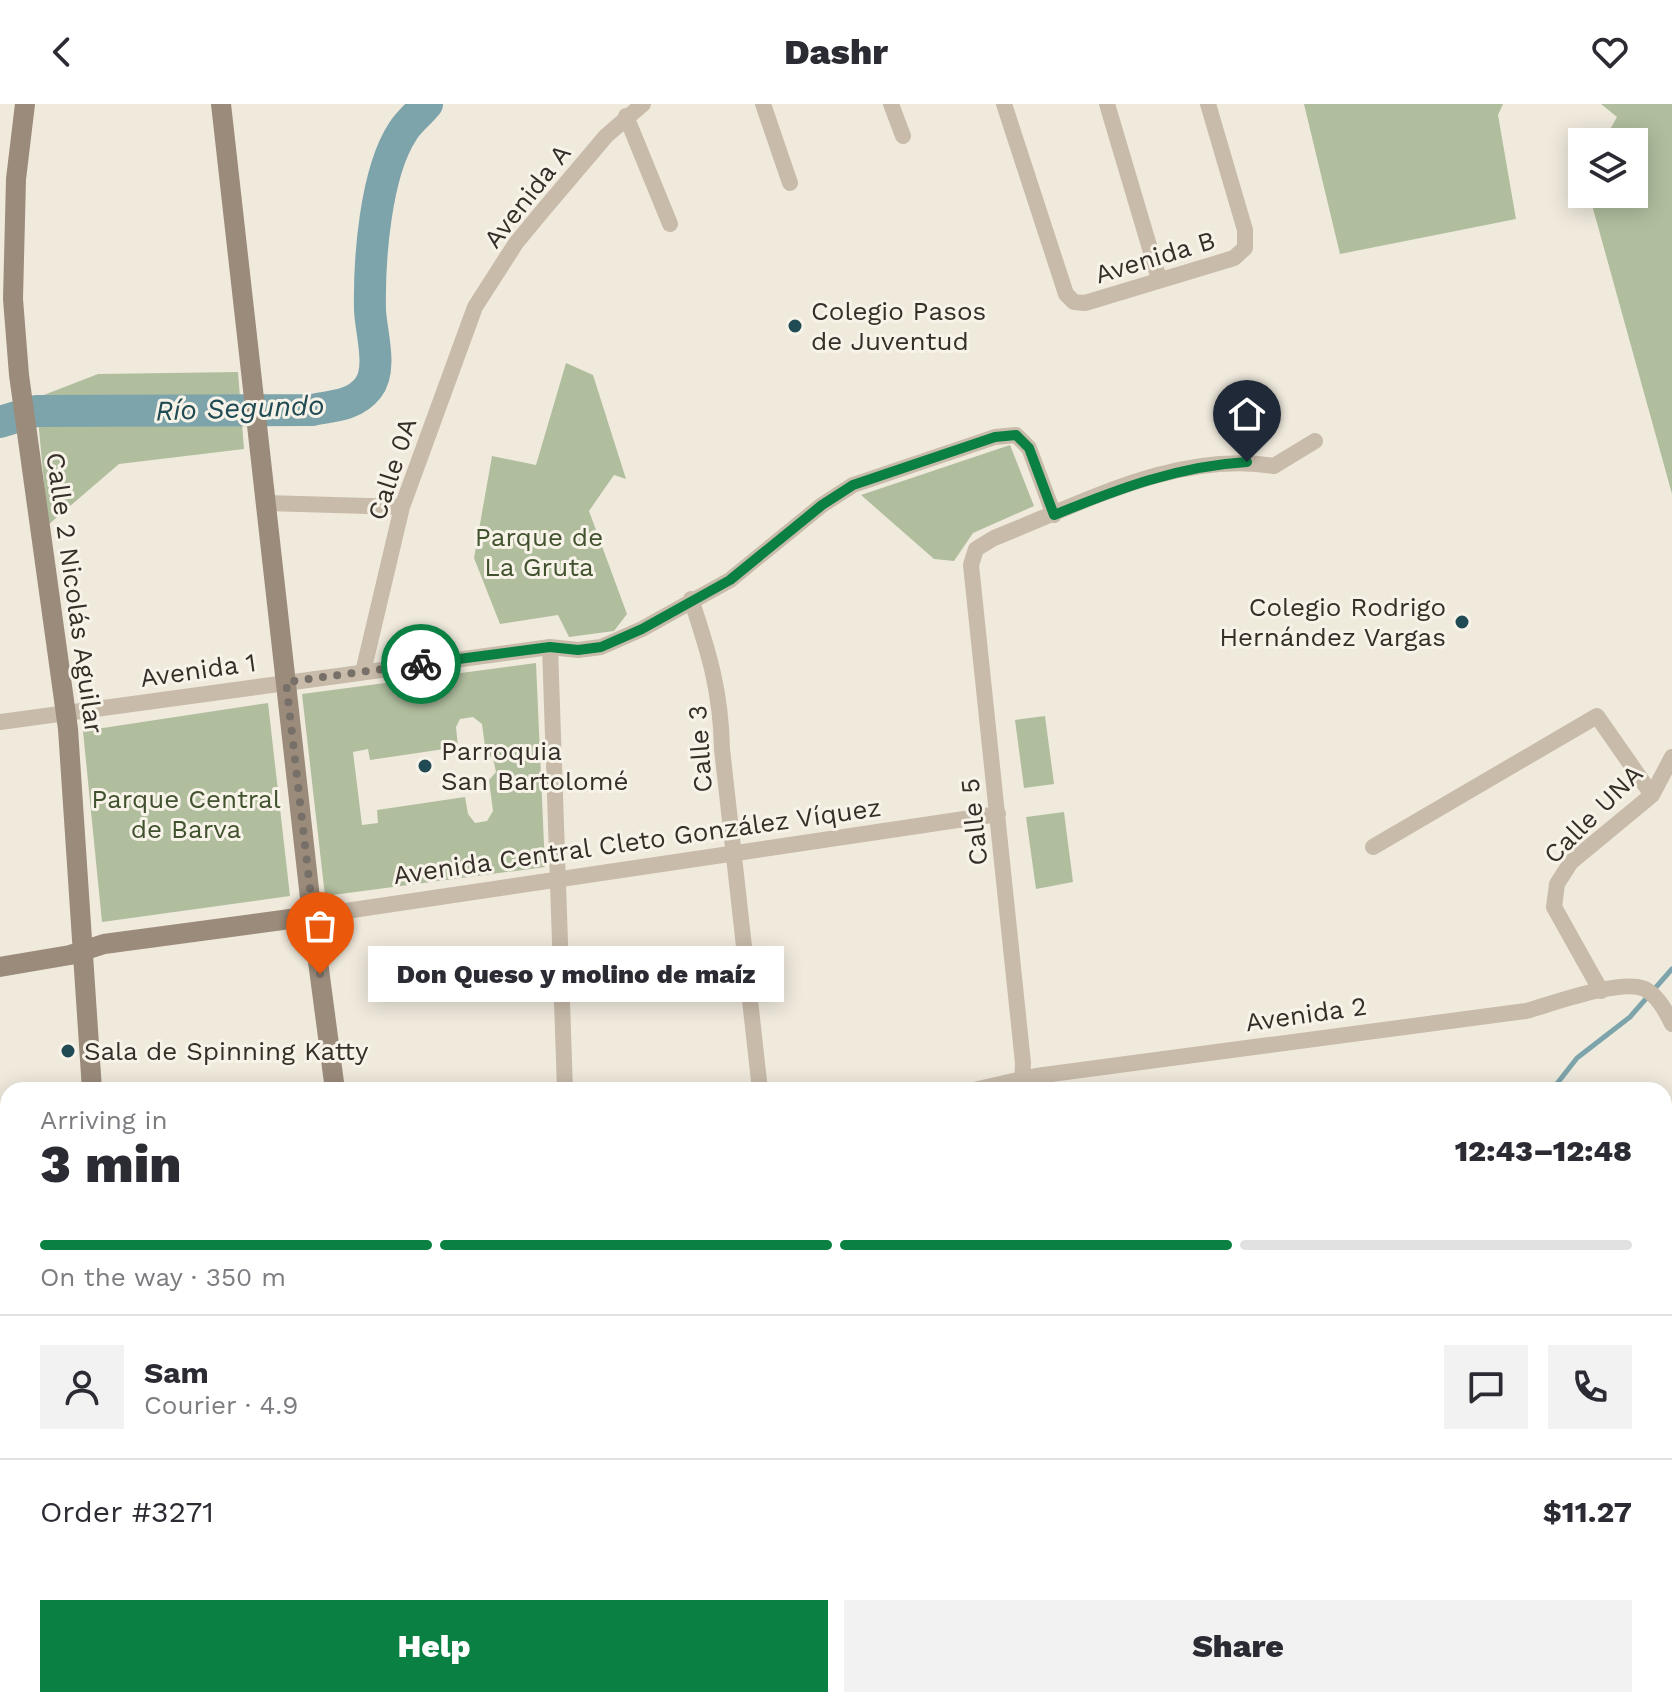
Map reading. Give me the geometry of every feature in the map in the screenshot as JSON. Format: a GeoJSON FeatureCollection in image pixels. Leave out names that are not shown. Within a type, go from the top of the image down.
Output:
{"type":"FeatureCollection","features":[{"type":"Feature","properties":{"kind":"main road","name":"Calle 2 Nicolás Aguilar"},"geometry":{"type":"LineString","coordinates":[[25,104],[7,302],[65,713],[91,1082]]}},
{"type":"Feature","properties":{"kind":"main road"},"geometry":{"type":"LineString","coordinates":[[221,104],[312,916],[334,1082]]}},
{"type":"Feature","properties":{"kind":"main road","name":"Avenida Central Cleto González Víquez"},"geometry":{"type":"LineString","coordinates":[[0,967],[83,952],[104,944],[312,916]]}},
{"type":"Feature","properties":{"kind":"street","name":"Avenida A"},"geometry":{"type":"LineString","coordinates":[[489,289],[516,243],[626,116],[643,104]]}},
{"type":"Feature","properties":{"kind":"street"},"geometry":{"type":"LineString","coordinates":[[763,104],[790,183]]}},
{"type":"Feature","properties":{"kind":"street"},"geometry":{"type":"LineString","coordinates":[[891,104],[903,136]]}},
{"type":"Feature","properties":{"kind":"street","name":"Avenida B"},"geometry":{"type":"LineString","coordinates":[[1004,104],[1066,294],[1074,302],[1085,303],[1234,258],[1245,248],[1245,230],[1208,104]]}},
{"type":"Feature","properties":{"kind":"street"},"geometry":{"type":"LineString","coordinates":[[1107,104],[1159,279]]}},
{"type":"Feature","properties":{"kind":"street"},"geometry":{"type":"LineString","coordinates":[[626,116],[670,224]]}},
{"type":"Feature","properties":{"kind":"street","name":"Calle 0A"},"geometry":{"type":"LineString","coordinates":[[363,672],[402,507],[475,307],[489,289]]}},
{"type":"Feature","properties":{"kind":"street","name":"Avenida 1"},"geometry":{"type":"LineString","coordinates":[[0,722],[550,647],[578,650],[601,647],[642,629],[730,580],[822,505],[853,485],[995,437],[1016,435],[1029,448],[1054,515]]}},
{"type":"Feature","properties":{"kind":"street"},"geometry":{"type":"LineString","coordinates":[[1054,515],[1127,485],[1201,465],[1247,462],[1274,466],[1315,441]]}},
{"type":"Feature","properties":{"kind":"street"},"geometry":{"type":"LineString","coordinates":[[266,503],[402,507]]}},
{"type":"Feature","properties":{"kind":"street","name":"Calle 5"},"geometry":{"type":"LineString","coordinates":[[1022,1082],[1023,1063],[971,565],[976,549],[994,538],[1054,515]]}},
{"type":"Feature","properties":{"kind":"street","name":"Calle 3"},"geometry":{"type":"LineString","coordinates":[[691,599],[716,674],[721,702],[733,854],[759,1082]]}},
{"type":"Feature","properties":{"kind":"street"},"geometry":{"type":"LineString","coordinates":[[550,647],[555,878],[565,1082]]}},
{"type":"Feature","properties":{"kind":"street"},"geometry":{"type":"LineString","coordinates":[[1373,847],[1597,716],[1652,795]]}},
{"type":"Feature","properties":{"kind":"street","name":"Calle UNA"},"geometry":{"type":"LineString","coordinates":[[1601,991],[1554,907],[1557,884],[1571,862],[1652,795],[1672,757]]}},
{"type":"Feature","properties":{"kind":"street","name":"Avenida Central Cleto González Víquez"},"geometry":{"type":"LineString","coordinates":[[312,916],[998,814]]}},
{"type":"Feature","properties":{"kind":"street","name":"Avenida 2"},"geometry":{"type":"LineString","coordinates":[[1028,1082],[1036,1076],[1526,1011],[1601,991],[1645,989],[1668,1015]]}},
{"type":"Feature","properties":{"kind":"green space"},"geometry":{"type":"Polygon","coordinates":[[[1304,104],[1503,104],[1498,115],[1516,219],[1340,254],[1304,104]]]}},
{"type":"Feature","properties":{"kind":"green space"},"geometry":{"type":"Polygon","coordinates":[[[1601,104],[1672,104],[1672,494],[1593,208],[1648,208],[1648,128],[1611,128],[1617,117],[1601,104]]]}},
{"type":"Feature","properties":{"kind":"green space","name":"Parque de La Gruta"},"geometry":{"type":"Polygon","coordinates":[[[566,363],[593,375],[626,479],[614,475],[589,511],[627,614],[614,631],[569,637],[558,615],[500,624],[474,558],[492,456],[536,465],[566,363]]]}},
{"type":"Feature","properties":{"kind":"green space"},"geometry":{"type":"Polygon","coordinates":[[[238,372],[244,449],[119,464],[48,525],[36,398],[98,374],[238,372]]]}},
{"type":"Feature","properties":{"kind":"green space"},"geometry":{"type":"Polygon","coordinates":[[[1010,445],[1034,506],[973,533],[954,561],[934,559],[861,495],[1010,445]]]}},
{"type":"Feature","properties":{"kind":"green space"},"geometry":{"type":"Polygon","coordinates":[[[536,663],[545,867],[325,896],[302,694],[536,663]],[[473,717],[460,719],[456,727],[458,747],[370,760],[368,749],[353,752],[362,825],[378,823],[377,810],[465,797],[468,814],[475,823],[487,821],[493,811],[489,780],[496,772],[493,758],[486,754],[482,724],[473,717]]]}},
{"type":"Feature","properties":{"kind":"green space","name":"Parque Central de Barva"},"geometry":{"type":"Polygon","coordinates":[[[268,703],[290,896],[102,922],[83,731],[268,703]]]}},
{"type":"Feature","properties":{"kind":"green space"},"geometry":{"type":"Polygon","coordinates":[[[1045,716],[1054,784],[1024,788],[1015,720],[1045,716]]]}},
{"type":"Feature","properties":{"kind":"green space"},"geometry":{"type":"Polygon","coordinates":[[[1064,812],[1073,882],[1036,889],[1026,817],[1064,812]]]}},
{"type":"Feature","properties":{"kind":"waterway","name":"Río Segundo"},"geometry":{"type":"LineString","coordinates":[[0,422],[36,411],[312,410],[342,404],[362,394],[375,371],[370,290],[380,193],[386,170],[405,127],[427,104]]}},
{"type":"Feature","properties":{"kind":"waterway"},"geometry":{"type":"LineString","coordinates":[[1558,1082],[1577,1058],[1630,1017],[1672,969]]}},
{"type":"Feature","properties":{"kind":"way so far"},"geometry":{"type":"LineString","coordinates":[[320,974],[286,682],[421,664]]}},
{"type":"Feature","properties":{"kind":"place","name":"Colegio Pasos de Juventud"},"geometry":{"type":"Point","coordinates":[795,326]}},
{"type":"Feature","properties":{"kind":"place","name":"Colegio Rodrigo Hernández Vargas"},"geometry":{"type":"Point","coordinates":[1462,622]}},
{"type":"Feature","properties":{"kind":"place","name":"Parroquia San Bartolomé"},"geometry":{"type":"Point","coordinates":[425,766]}},
{"type":"Feature","properties":{"kind":"place","name":"Don Queso y molino de maíz"},"geometry":{"type":"Point","coordinates":[320,974]}},
{"type":"Feature","properties":{"kind":"place","name":"Sala de Spinning Katty"},"geometry":{"type":"Point","coordinates":[68,1051]}},
{"type":"Feature","properties":{"kind":"route"},"geometry":{"type":"LineString","coordinates":[[421,664],[550,647],[578,650],[601,647],[642,629],[730,580],[822,505],[853,485],[995,437],[1016,435],[1029,448],[1054,515],[1127,485],[1201,465],[1247,462]]}}]}
